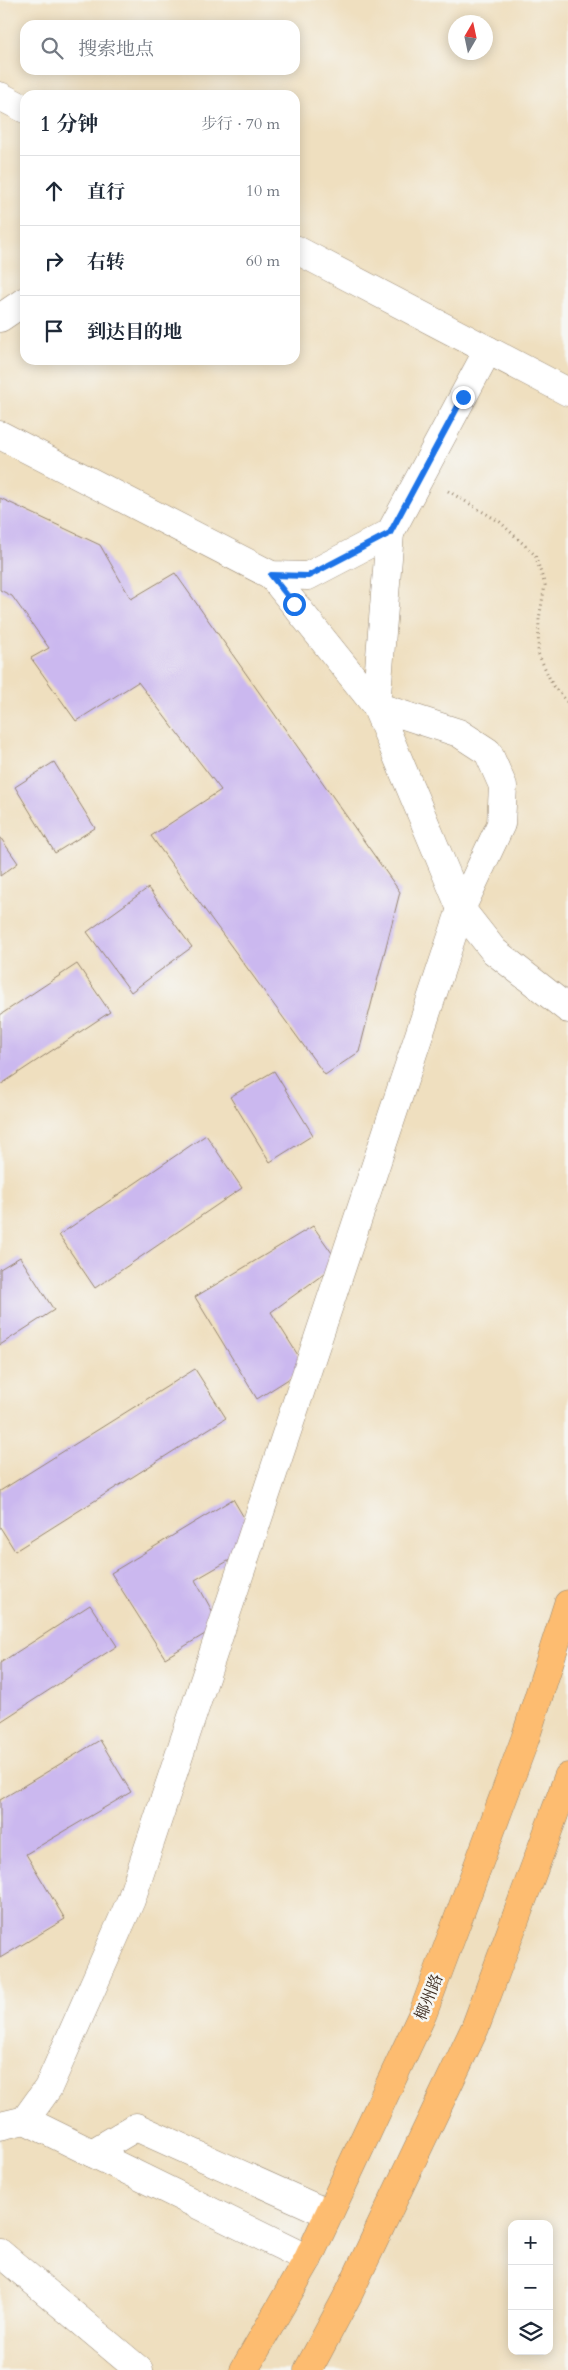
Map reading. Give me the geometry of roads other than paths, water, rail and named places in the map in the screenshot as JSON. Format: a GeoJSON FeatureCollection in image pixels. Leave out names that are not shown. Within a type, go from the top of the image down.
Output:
{"type":"FeatureCollection","features":[{"type":"Feature","properties":{"kind":"main road","name":"椰州路"},"geometry":{"type":"LineString","coordinates":[[244,2370],[308,2259],[423,2013],[525,1739],[568,1604]]}},
{"type":"Feature","properties":{"kind":"main road"},"geometry":{"type":"LineString","coordinates":[[308,2370],[348,2295],[475,2028],[568,1776]]}},
{"type":"Feature","properties":{"kind":"street"},"geometry":{"type":"LineString","coordinates":[[0,96],[20,106]]}},
{"type":"Feature","properties":{"kind":"street"},"geometry":{"type":"LineString","coordinates":[[300,252],[568,392]]}},
{"type":"Feature","properties":{"kind":"street"},"geometry":{"type":"LineString","coordinates":[[0,318],[20,304]]}},
{"type":"Feature","properties":{"kind":"street"},"geometry":{"type":"LineString","coordinates":[[376,706],[390,533],[488,350]]}},
{"type":"Feature","properties":{"kind":"street"},"geometry":{"type":"LineString","coordinates":[[0,435],[271,575],[376,706],[461,909],[494,951],[568,1009]]}},
{"type":"Feature","properties":{"kind":"street"},"geometry":{"type":"LineString","coordinates":[[271,575],[308,576],[390,533]]}},
{"type":"Feature","properties":{"kind":"street"},"geometry":{"type":"LineString","coordinates":[[308,2259],[92,2153],[12,2123],[48,2088],[131,1900],[461,909],[501,824],[503,786],[488,752],[459,733],[376,706]]}},
{"type":"Feature","properties":{"kind":"street"},"geometry":{"type":"LineString","coordinates":[[92,2153],[136,2127],[329,2214]]}},
{"type":"Feature","properties":{"kind":"street"},"geometry":{"type":"LineString","coordinates":[[0,2253],[139,2370]]}}]}
